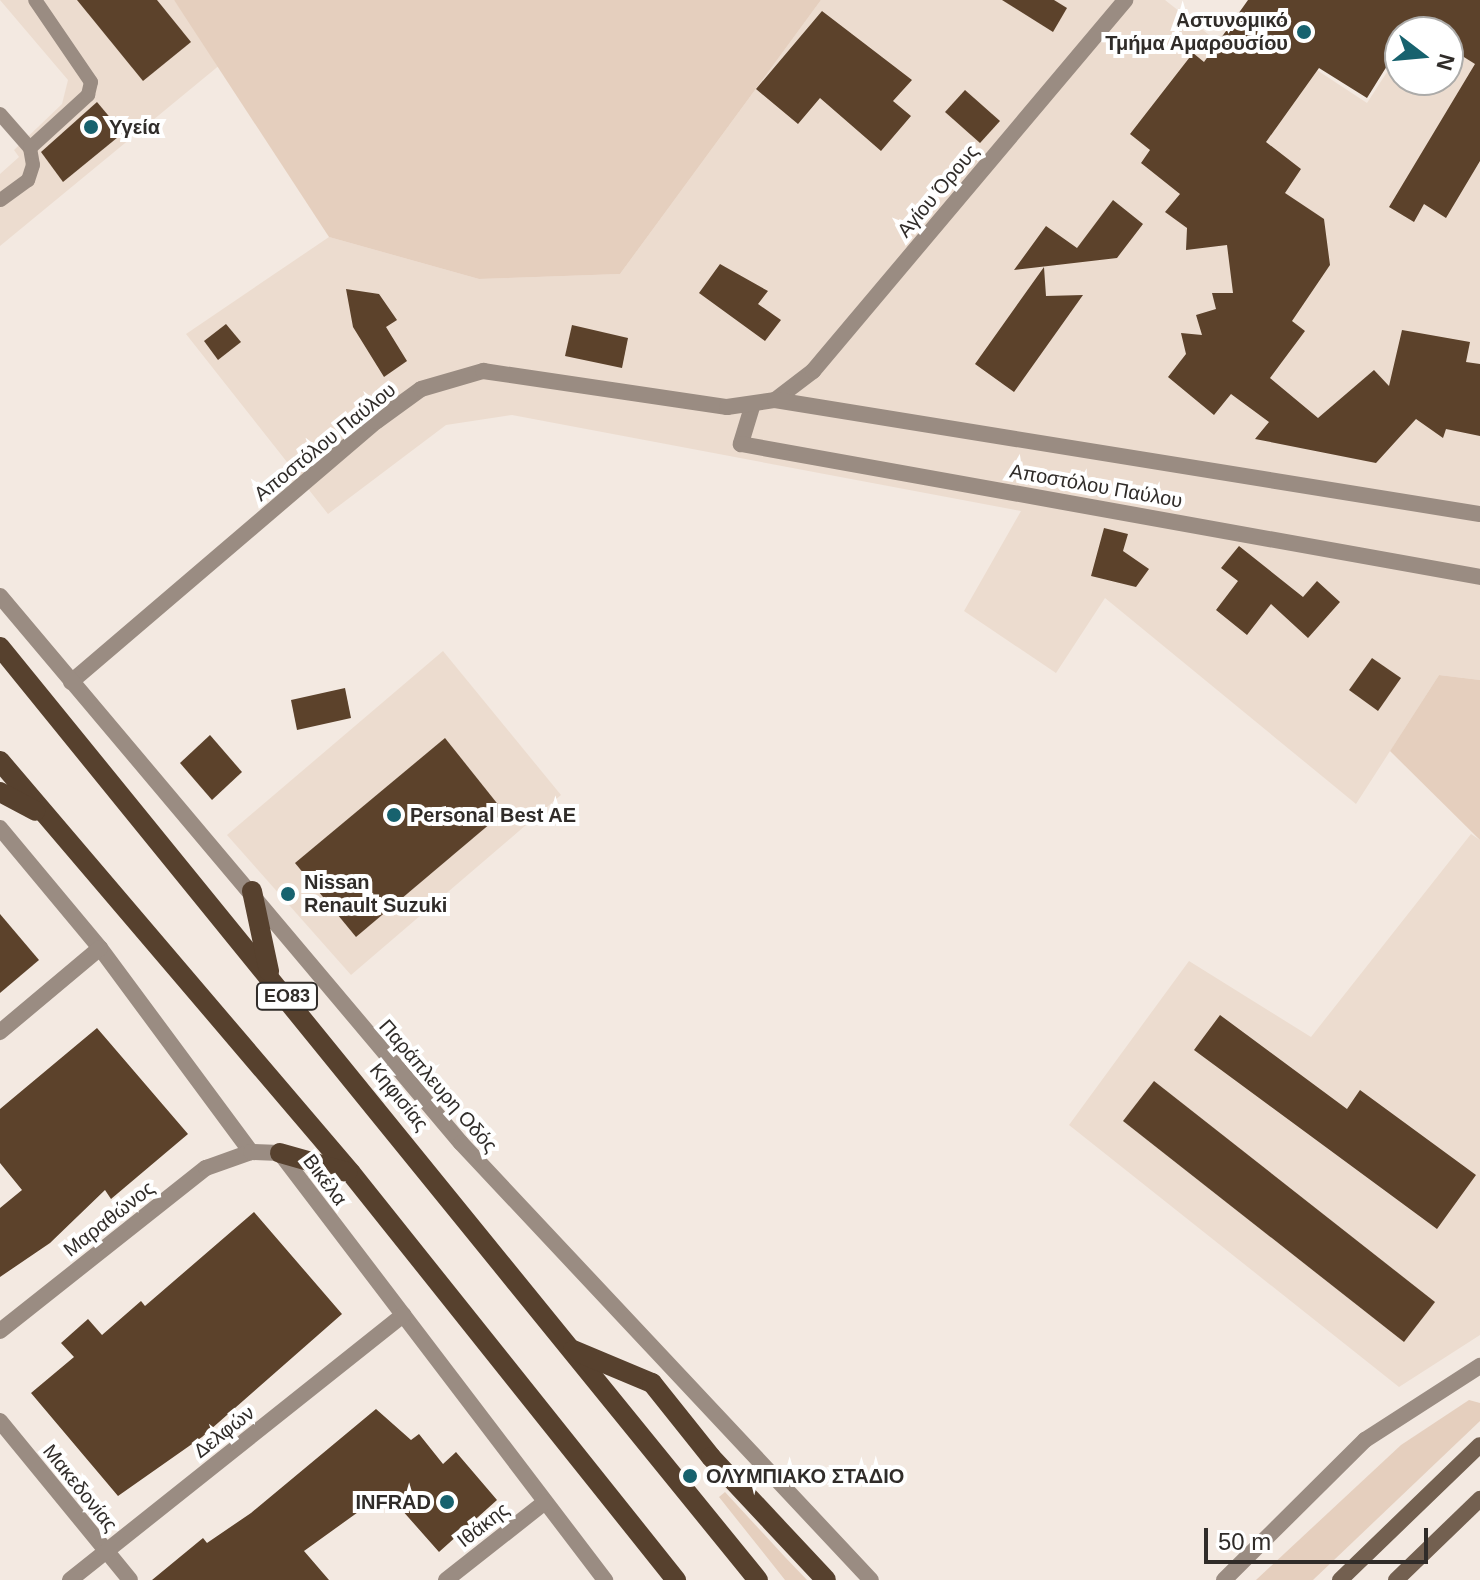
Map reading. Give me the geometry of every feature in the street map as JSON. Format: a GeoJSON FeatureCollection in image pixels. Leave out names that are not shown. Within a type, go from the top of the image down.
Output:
{"type":"FeatureCollection","features":[{"type":"Feature","properties":{"kind":"main road","name":"Κηφισίας"},"geometry":{"type":"LineString","coordinates":[[0,647],[270,975],[758,1580]]}},
{"type":"Feature","properties":{"kind":"main road"},"geometry":{"type":"LineString","coordinates":[[0,761],[351,1173],[676,1580]]}},
{"type":"Feature","properties":{"kind":"main road"},"geometry":{"type":"LineString","coordinates":[[0,792],[45,816]]}},
{"type":"Feature","properties":{"kind":"main road"},"geometry":{"type":"LineString","coordinates":[[252,891],[270,975]]}},
{"type":"Feature","properties":{"kind":"main road"},"geometry":{"type":"LineString","coordinates":[[280,1153],[351,1173]]}},
{"type":"Feature","properties":{"kind":"main road"},"geometry":{"type":"LineString","coordinates":[[569,1349],[652,1383],[826,1580]]}},
{"type":"Feature","properties":{"kind":"main road"},"geometry":{"type":"LineString","coordinates":[[1340,1580],[1480,1445]]}},
{"type":"Feature","properties":{"kind":"main road"},"geometry":{"type":"LineString","coordinates":[[1396,1580],[1480,1499]]}},
{"type":"Feature","properties":{"kind":"street","name":"Αγίου Όρους"},"geometry":{"type":"LineString","coordinates":[[775,400],[813,371],[1125,0]]}},
{"type":"Feature","properties":{"kind":"street","name":"Αποστόλου Παύλου"},"geometry":{"type":"LineString","coordinates":[[71,682],[377,421],[421,389],[455,375],[510,373],[752,407],[775,400],[1480,514]]}},
{"type":"Feature","properties":{"kind":"street","name":"Αποστόλου Παύλου"},"geometry":{"type":"LineString","coordinates":[[752,407],[741,444],[1480,577]]}},
{"type":"Feature","properties":{"kind":"street","name":"Παράπλευρη Οδός"},"geometry":{"type":"LineString","coordinates":[[0,596],[252,891],[461,1143],[871,1580]]}},
{"type":"Feature","properties":{"kind":"street"},"geometry":{"type":"LineString","coordinates":[[0,828],[100,948],[251,1152]]}},
{"type":"Feature","properties":{"kind":"street"},"geometry":{"type":"LineString","coordinates":[[0,1032],[100,948]]}},
{"type":"Feature","properties":{"kind":"street","name":"Βικέλα"},"geometry":{"type":"LineString","coordinates":[[251,1152],[280,1153],[605,1580]]}},
{"type":"Feature","properties":{"kind":"street","name":"Μαραθώνος"},"geometry":{"type":"LineString","coordinates":[[0,1331],[206,1168],[251,1152]]}},
{"type":"Feature","properties":{"kind":"street","name":"Δελφών"},"geometry":{"type":"LineString","coordinates":[[70,1580],[403,1315]]}},
{"type":"Feature","properties":{"kind":"street"},"geometry":{"type":"LineString","coordinates":[[1224,1580],[1365,1440],[1480,1366]]}},
{"type":"Feature","properties":{"kind":"street","name":"Μακεδονίας"},"geometry":{"type":"LineString","coordinates":[[0,1421],[130,1580]]}},
{"type":"Feature","properties":{"kind":"street","name":"Ιθάκης"},"geometry":{"type":"LineString","coordinates":[[446,1580],[545,1502]]}},
{"type":"Feature","properties":{"kind":"lane"},"geometry":{"type":"LineString","coordinates":[[0,200],[28,180],[30,148],[88,95],[91,82],[35,0]]}},
{"type":"Feature","properties":{"kind":"lane"},"geometry":{"type":"LineString","coordinates":[[0,114],[30,148]]}},
{"type":"Feature","properties":{"kind":"shaded area","name":"Υγεία"},"geometry":{"type":"Polygon","coordinates":[[[0,0],[174,0],[221,64],[0,246],[0,174],[19,157],[14,150],[62,104],[68,80],[0,0]]]}},
{"type":"Feature","properties":{"kind":"shaded area"},"geometry":{"type":"Polygon","coordinates":[[[174,0],[821,0],[620,274],[479,279],[329,237],[174,0]]]}},
{"type":"Feature","properties":{"kind":"shaded area"},"geometry":{"type":"Polygon","coordinates":[[[821,0],[1165,0],[1261,76],[1294,55],[1367,103],[1384,77],[1384,96],[1464,96],[1464,16],[1480,0],[1480,680],[1439,675],[1356,804],[1105,598],[1056,673],[964,611],[1021,511],[512,415],[446,425],[328,514],[186,334],[329,237],[479,279],[620,274],[821,0]]]}},
{"type":"Feature","properties":{"kind":"shaded area","name":"Personal Best AE"},"geometry":{"type":"Polygon","coordinates":[[[443,651],[561,795],[351,975],[227,835],[443,651]]]}},
{"type":"Feature","properties":{"kind":"shaded area"},"geometry":{"type":"Polygon","coordinates":[[[1439,675],[1480,680],[1480,840],[1390,751],[1439,675]]]}},
{"type":"Feature","properties":{"kind":"shaded area"},"geometry":{"type":"Polygon","coordinates":[[[1471,834],[1480,840],[1480,1335],[1399,1387],[1069,1125],[1189,961],[1311,1037],[1471,834]]]}},
{"type":"Feature","properties":{"kind":"shaded area"},"geometry":{"type":"Polygon","coordinates":[[[1469,1400],[1480,1403],[1480,1421],[1313,1580],[1256,1580],[1401,1445],[1469,1400]]]}},
{"type":"Feature","properties":{"kind":"shaded area"},"geometry":{"type":"Polygon","coordinates":[[[725,1492],[807,1580],[785,1580],[719,1497],[725,1492]]]}},
{"type":"Feature","properties":{"kind":"building"},"geometry":{"type":"Polygon","coordinates":[[[77,0],[157,0],[191,42],[143,81],[77,0]]]}},
{"type":"Feature","properties":{"kind":"building"},"geometry":{"type":"Polygon","coordinates":[[[1002,0],[1054,0],[1067,8],[1053,32],[1002,0]]]}},
{"type":"Feature","properties":{"kind":"building"},"geometry":{"type":"Polygon","coordinates":[[[1248,0],[1480,0],[1480,161],[1446,218],[1424,204],[1414,222],[1389,207],[1456,96],[1464,96],[1464,82],[1475,64],[1464,57],[1464,16],[1384,16],[1384,71],[1367,98],[1319,68],[1266,142],[1301,169],[1285,193],[1324,219],[1330,265],[1292,321],[1305,331],[1270,378],[1318,418],[1374,370],[1389,386],[1402,330],[1470,342],[1466,362],[1480,364],[1480,436],[1446,429],[1443,438],[1416,419],[1376,463],[1255,439],[1269,422],[1231,394],[1214,415],[1168,377],[1186,354],[1181,333],[1202,335],[1196,315],[1216,309],[1212,293],[1233,293],[1227,245],[1186,250],[1187,228],[1165,212],[1180,194],[1141,163],[1150,150],[1130,134],[1193,53],[1204,62],[1248,0]]]}},
{"type":"Feature","properties":{"kind":"building"},"geometry":{"type":"Polygon","coordinates":[[[822,11],[912,80],[893,101],[911,116],[881,151],[820,98],[798,124],[756,89],[822,11]]]}},
{"type":"Feature","properties":{"kind":"building"},"geometry":{"type":"Polygon","coordinates":[[[965,90],[1000,121],[980,143],[945,112],[965,90]]]}},
{"type":"Feature","properties":{"kind":"building"},"geometry":{"type":"Polygon","coordinates":[[[97,102],[123,133],[63,182],[41,152],[97,102]]]}},
{"type":"Feature","properties":{"kind":"building"},"geometry":{"type":"Polygon","coordinates":[[[1113,200],[1143,224],[1117,258],[1014,270],[1046,226],[1077,248],[1113,200]]]}},
{"type":"Feature","properties":{"kind":"building"},"geometry":{"type":"Polygon","coordinates":[[[720,264],[768,291],[758,304],[781,320],[765,341],[699,293],[720,264]]]}},
{"type":"Feature","properties":{"kind":"building"},"geometry":{"type":"Polygon","coordinates":[[[1044,267],[1046,296],[1083,295],[1014,392],[975,364],[1044,267]]]}},
{"type":"Feature","properties":{"kind":"building"},"geometry":{"type":"Polygon","coordinates":[[[346,289],[379,294],[397,320],[386,327],[407,361],[384,377],[353,327],[346,289]]]}},
{"type":"Feature","properties":{"kind":"building"},"geometry":{"type":"Polygon","coordinates":[[[226,324],[241,342],[218,360],[204,341],[226,324]]]}},
{"type":"Feature","properties":{"kind":"building"},"geometry":{"type":"Polygon","coordinates":[[[572,325],[628,338],[622,368],[565,356],[572,325]]]}},
{"type":"Feature","properties":{"kind":"building"},"geometry":{"type":"Polygon","coordinates":[[[1104,528],[1128,534],[1123,551],[1149,569],[1136,587],[1091,576],[1104,528]]]}},
{"type":"Feature","properties":{"kind":"building"},"geometry":{"type":"Polygon","coordinates":[[[1239,546],[1303,597],[1317,581],[1340,602],[1308,638],[1271,604],[1247,635],[1216,610],[1238,581],[1221,568],[1239,546]]]}},
{"type":"Feature","properties":{"kind":"building"},"geometry":{"type":"Polygon","coordinates":[[[1372,658],[1401,678],[1378,711],[1349,690],[1372,658]]]}},
{"type":"Feature","properties":{"kind":"building"},"geometry":{"type":"Polygon","coordinates":[[[345,688],[351,718],[297,730],[291,700],[345,688]]]}},
{"type":"Feature","properties":{"kind":"building"},"geometry":{"type":"Polygon","coordinates":[[[210,735],[242,772],[212,800],[180,763],[210,735]]]}},
{"type":"Feature","properties":{"kind":"building"},"geometry":{"type":"Polygon","coordinates":[[[445,738],[504,812],[356,937],[295,863],[445,738]]]}},
{"type":"Feature","properties":{"kind":"building"},"geometry":{"type":"Polygon","coordinates":[[[0,914],[39,960],[0,993],[0,914]]]}},
{"type":"Feature","properties":{"kind":"building"},"geometry":{"type":"Polygon","coordinates":[[[1220,1015],[1347,1109],[1360,1090],[1476,1175],[1437,1229],[1194,1050],[1220,1015]]]}},
{"type":"Feature","properties":{"kind":"building"},"geometry":{"type":"Polygon","coordinates":[[[97,1028],[188,1134],[111,1199],[105,1190],[50,1243],[0,1277],[0,1208],[22,1190],[0,1163],[0,1109],[97,1028]]]}},
{"type":"Feature","properties":{"kind":"building"},"geometry":{"type":"Polygon","coordinates":[[[1154,1081],[1435,1302],[1404,1342],[1123,1121],[1154,1081]]]}},
{"type":"Feature","properties":{"kind":"building"},"geometry":{"type":"Polygon","coordinates":[[[254,1212],[342,1314],[202,1437],[118,1496],[31,1393],[74,1357],[61,1343],[88,1319],[102,1335],[141,1301],[145,1306],[254,1212]]]}},
{"type":"Feature","properties":{"kind":"building"},"geometry":{"type":"Polygon","coordinates":[[[376,1409],[411,1440],[419,1434],[443,1464],[456,1452],[497,1500],[439,1552],[386,1492],[304,1551],[329,1580],[152,1580],[203,1538],[207,1543],[251,1513],[376,1409]]]}},
{"type":"Feature","properties":{"kind":"place","name":"Αστυνομικό Τμήμα Αμαρουσίου"},"geometry":{"type":"Point","coordinates":[1304,32]}},
{"type":"Feature","properties":{"kind":"place","name":"Υγεία"},"geometry":{"type":"Point","coordinates":[91,127]}},
{"type":"Feature","properties":{"kind":"place","name":"Personal Best AE"},"geometry":{"type":"Point","coordinates":[394,815]}},
{"type":"Feature","properties":{"kind":"place","name":"Nissan Renault Suzuki"},"geometry":{"type":"Point","coordinates":[288,894]}},
{"type":"Feature","properties":{"kind":"place","name":"ΟΛΥΜΠΙΑΚΟ ΣΤΑΔΙΟ"},"geometry":{"type":"Point","coordinates":[690,1476]}},
{"type":"Feature","properties":{"kind":"place","name":"INFRAD"},"geometry":{"type":"Point","coordinates":[447,1502]}}]}
